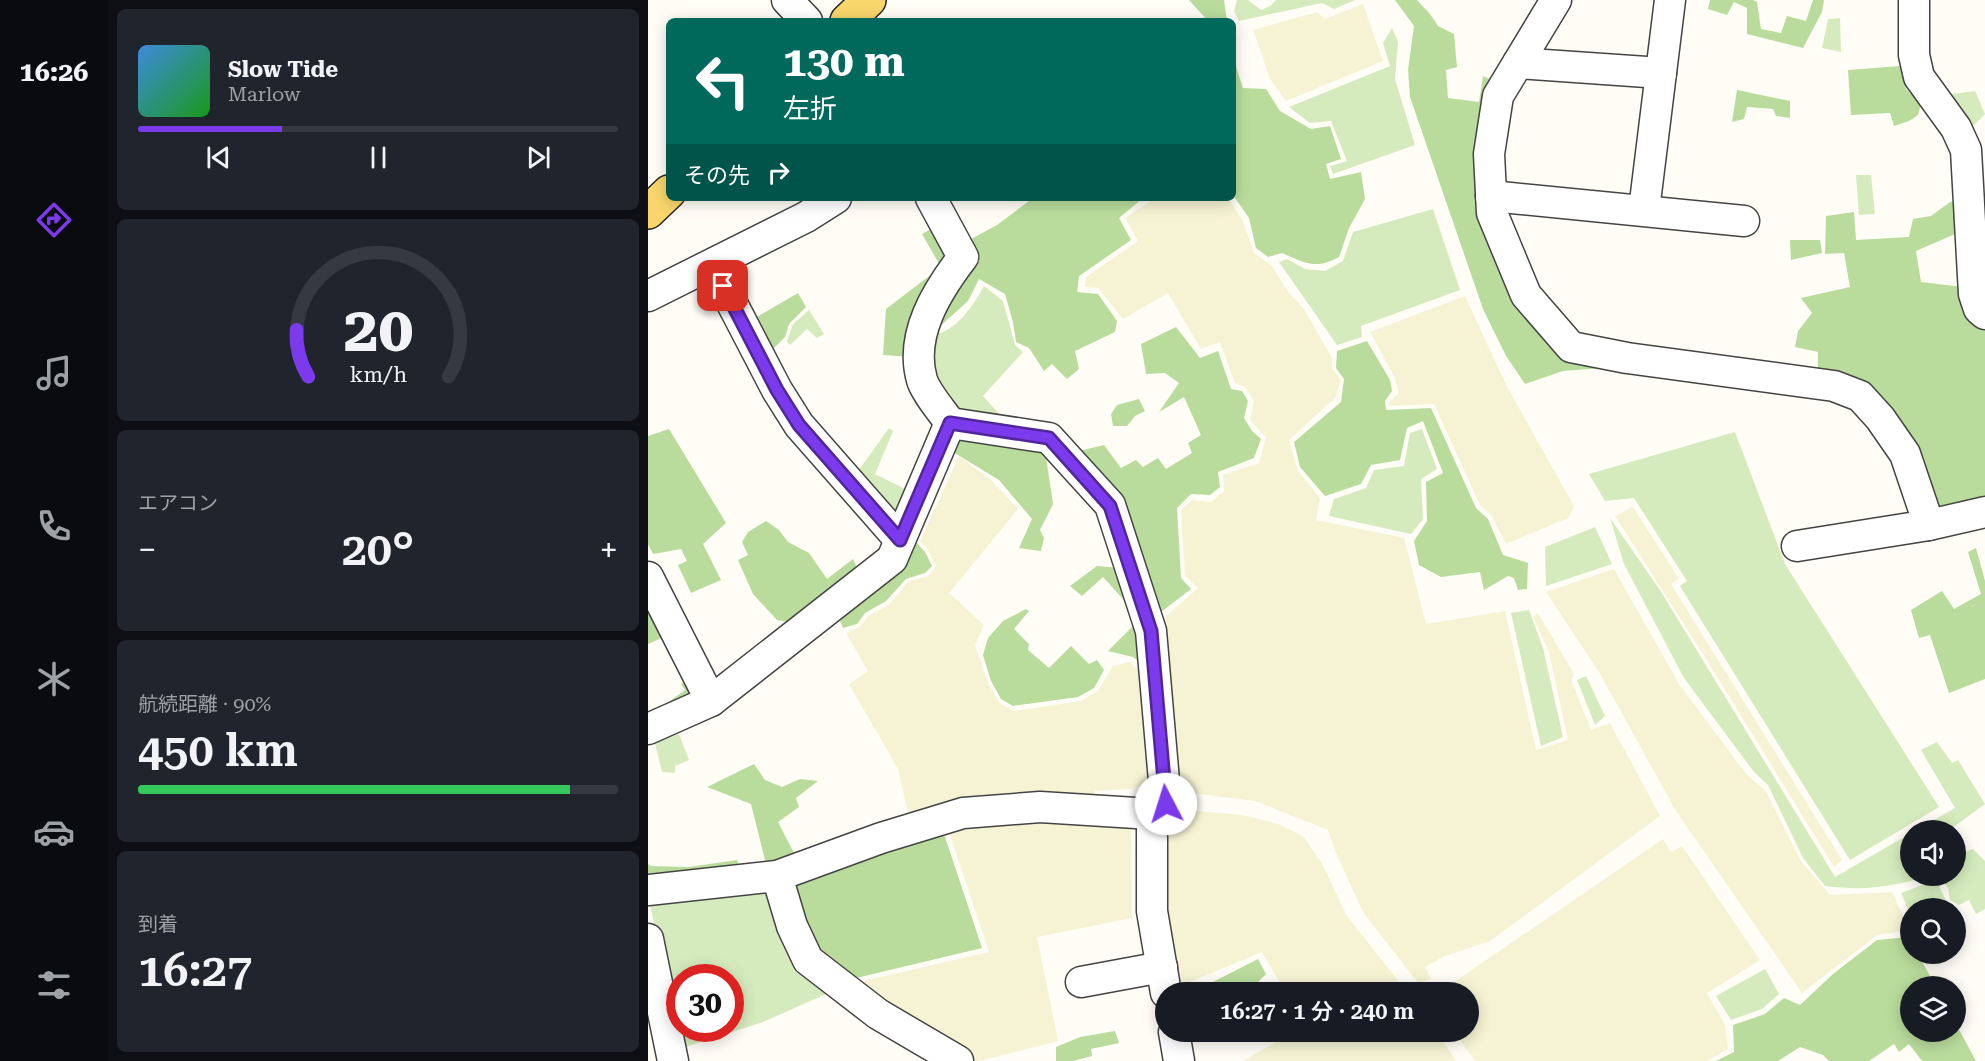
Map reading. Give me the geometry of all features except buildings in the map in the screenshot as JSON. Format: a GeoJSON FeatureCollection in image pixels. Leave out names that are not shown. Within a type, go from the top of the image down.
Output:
{"type":"FeatureCollection","features":[{"type":"Feature","properties":{"kind":"main road"},"geometry":{"type":"LineString","coordinates":[[850,18],[869,0]]}},
{"type":"Feature","properties":{"kind":"main road"},"geometry":{"type":"LineString","coordinates":[[648,212],[666,195]]}},
{"type":"Feature","properties":{"kind":"street"},"geometry":{"type":"LineString","coordinates":[[787,0],[804,18]]}},
{"type":"Feature","properties":{"kind":"street"},"geometry":{"type":"LineString","coordinates":[[1556,0],[1498,96],[1489,154],[1492,213],[1526,295],[1571,347],[1627,358],[1833,386],[1860,396],[1881,418],[1905,454],[1929,525]]}},
{"type":"Feature","properties":{"kind":"street"},"geometry":{"type":"LineString","coordinates":[[1644,210],[1670,0]]}},
{"type":"Feature","properties":{"kind":"street"},"geometry":{"type":"LineString","coordinates":[[1914,0],[1914,56],[1919,77],[1956,128],[1966,150],[1974,294],[1979,309],[1985,314]]}},
{"type":"Feature","properties":{"kind":"street"},"geometry":{"type":"LineString","coordinates":[[1518,63],[1661,73]]}},
{"type":"Feature","properties":{"kind":"street"},"geometry":{"type":"LineString","coordinates":[[1491,196],[1744,221]]}},
{"type":"Feature","properties":{"kind":"street"},"geometry":{"type":"LineString","coordinates":[[648,296],[806,217],[831,201]]}},
{"type":"Feature","properties":{"kind":"street"},"geometry":{"type":"LineString","coordinates":[[648,890],[777,876],[880,838],[963,813],[1041,807],[1152,814],[1166,804],[1151,631],[1110,506],[1049,438],[950,423],[923,382],[919,364],[922,331],[938,292],[963,257],[933,201]]}},
{"type":"Feature","properties":{"kind":"street"},"geometry":{"type":"LineString","coordinates":[[712,265],[777,390],[799,425],[900,540]]}},
{"type":"Feature","properties":{"kind":"street"},"geometry":{"type":"LineString","coordinates":[[648,729],[711,701],[892,559],[950,423]]}},
{"type":"Feature","properties":{"kind":"street"},"geometry":{"type":"LineString","coordinates":[[1797,546],[1929,525],[1985,512]]}},
{"type":"Feature","properties":{"kind":"street"},"geometry":{"type":"LineString","coordinates":[[648,577],[711,701]]}},
{"type":"Feature","properties":{"kind":"street"},"geometry":{"type":"LineString","coordinates":[[1081,982],[1164,980],[1152,911],[1152,814]]}},
{"type":"Feature","properties":{"kind":"street"},"geometry":{"type":"LineString","coordinates":[[777,876],[792,926],[808,960],[936,1057]]}},
{"type":"Feature","properties":{"kind":"street"},"geometry":{"type":"LineString","coordinates":[[648,939],[673,1061]]}},
{"type":"Feature","properties":{"kind":"street"},"geometry":{"type":"LineString","coordinates":[[1176,1042],[1179,1061]]}},
{"type":"Feature","properties":{"kind":"shaded area"},"geometry":{"type":"Polygon","coordinates":[[[1363,4],[1383,61],[1286,101],[1270,79],[1253,30],[1317,12],[1325,19],[1363,4]]]}},
{"type":"Feature","properties":{"kind":"shaded area"},"geometry":{"type":"Polygon","coordinates":[[[1150,201],[1230,201],[1242,219],[1254,253],[1271,265],[1289,293],[1304,309],[1332,358],[1332,368],[1341,380],[1335,398],[1289,440],[1298,471],[1320,498],[1316,520],[1404,538],[1426,624],[1505,611],[1536,750],[1568,740],[1549,652],[1533,617],[1538,613],[1574,674],[1571,680],[1591,730],[1610,723],[1660,816],[1490,941],[1445,956],[1425,967],[1431,979],[1417,982],[1363,912],[1328,830],[1255,801],[1176,791],[1163,619],[1198,588],[1185,576],[1181,510],[1192,500],[1211,502],[1224,491],[1223,475],[1259,463],[1266,437],[1250,420],[1254,401],[1245,387],[1235,383],[1220,342],[1201,349],[1168,293],[1123,319],[1098,288],[1085,287],[1086,277],[1138,241],[1125,218],[1150,201]]]}},
{"type":"Feature","properties":{"kind":"shaded area"},"geometry":{"type":"Polygon","coordinates":[[[1465,296],[1506,385],[1574,506],[1568,518],[1506,544],[1492,516],[1480,505],[1434,404],[1389,406],[1389,402],[1399,393],[1394,376],[1370,332],[1465,296]]]}},
{"type":"Feature","properties":{"kind":"shaded area"},"geometry":{"type":"Polygon","coordinates":[[[959,456],[992,481],[1018,509],[949,593],[984,625],[975,645],[988,683],[1000,704],[1014,711],[1081,701],[1098,691],[1113,666],[1130,662],[1143,675],[1158,756],[1146,759],[1149,784],[1129,789],[1095,791],[1093,798],[909,817],[898,769],[849,684],[868,671],[846,633],[861,626],[868,616],[889,605],[909,581],[929,576],[936,566],[927,548],[920,542],[959,456]]]}},
{"type":"Feature","properties":{"kind":"shaded area"},"geometry":{"type":"Polygon","coordinates":[[[1633,507],[1679,579],[1671,584],[1842,860],[1834,867],[1615,516],[1633,507]]]}},
{"type":"Feature","properties":{"kind":"shaded area"},"geometry":{"type":"Polygon","coordinates":[[[1614,569],[1679,684],[1747,775],[1765,790],[1801,861],[1830,895],[1892,892],[1900,910],[1900,931],[1877,935],[1802,993],[1676,811],[1599,672],[1546,592],[1614,569]]]}},
{"type":"Feature","properties":{"kind":"shaded area"},"geometry":{"type":"Polygon","coordinates":[[[1174,809],[1243,815],[1278,824],[1303,836],[1322,864],[1347,916],[1399,982],[1280,982],[1262,952],[1190,982],[1177,982],[1163,921],[1163,817],[1174,809]]]}},
{"type":"Feature","properties":{"kind":"shaded area"},"geometry":{"type":"Polygon","coordinates":[[[967,820],[1131,822],[1132,918],[1037,937],[1058,1041],[979,1061],[973,1061],[850,984],[989,952],[947,826],[967,820]]]}},
{"type":"Feature","properties":{"kind":"shaded area"},"geometry":{"type":"Polygon","coordinates":[[[1663,839],[1671,852],[1682,846],[1760,960],[1707,993],[1725,1025],[1728,1049],[1707,1061],[1475,1061],[1461,1042],[1479,1042],[1479,982],[1454,982],[1663,839]]]}},
{"type":"Feature","properties":{"kind":"shaded area"},"geometry":{"type":"Polygon","coordinates":[[[1276,1042],[1444,1042],[1456,1061],[1243,1061],[1276,1042]]]}},
{"type":"Feature","properties":{"kind":"green space"},"geometry":{"type":"Polygon","coordinates":[[[1189,0],[1224,0],[1227,18],[1205,18],[1189,0]]]}},
{"type":"Feature","properties":{"kind":"green space"},"geometry":{"type":"Polygon","coordinates":[[[1237,0],[1248,0],[1261,10],[1276,0],[1355,0],[1334,9],[1322,3],[1239,21],[1234,11],[1237,0]]]}},
{"type":"Feature","properties":{"kind":"green space"},"geometry":{"type":"Polygon","coordinates":[[[1395,0],[1417,0],[1438,26],[1454,34],[1457,67],[1446,70],[1448,98],[1479,102],[1483,76],[1496,82],[1482,152],[1523,299],[1616,367],[1563,371],[1525,384],[1506,356],[1483,309],[1410,97],[1408,70],[1414,26],[1395,0]]]}},
{"type":"Feature","properties":{"kind":"green space"},"geometry":{"type":"Polygon","coordinates":[[[1710,0],[1753,0],[1757,2],[1761,29],[1781,33],[1787,16],[1806,21],[1813,0],[1824,0],[1822,12],[1803,48],[1747,34],[1747,8],[1734,2],[1727,15],[1708,9],[1710,0]]]}},
{"type":"Feature","properties":{"kind":"green space"},"geometry":{"type":"Polygon","coordinates":[[[1840,18],[1841,52],[1822,48],[1828,19],[1840,18]]]}},
{"type":"Feature","properties":{"kind":"green space"},"geometry":{"type":"Polygon","coordinates":[[[1392,28],[1398,42],[1395,79],[1415,145],[1333,174],[1330,166],[1347,161],[1331,121],[1310,123],[1289,107],[1390,66],[1383,43],[1392,28]]]}},
{"type":"Feature","properties":{"kind":"green space"},"geometry":{"type":"Polygon","coordinates":[[[1236,66],[1243,88],[1266,89],[1280,111],[1311,129],[1330,126],[1341,159],[1326,164],[1330,179],[1361,172],[1365,199],[1349,228],[1339,257],[1317,264],[1310,264],[1282,253],[1268,257],[1256,248],[1249,218],[1236,199],[1236,66]]]}},
{"type":"Feature","properties":{"kind":"green space"},"geometry":{"type":"Polygon","coordinates":[[[1900,66],[1906,89],[1921,104],[1918,115],[1894,126],[1890,113],[1851,115],[1848,70],[1900,66]]]}},
{"type":"Feature","properties":{"kind":"green space"},"geometry":{"type":"Polygon","coordinates":[[[1737,90],[1790,101],[1790,118],[1776,116],[1773,109],[1747,107],[1744,119],[1732,122],[1737,90]]]}},
{"type":"Feature","properties":{"kind":"green space"},"geometry":{"type":"Polygon","coordinates":[[[1975,91],[1985,114],[1969,130],[1944,95],[1975,91]]]}},
{"type":"Feature","properties":{"kind":"green space"},"geometry":{"type":"Polygon","coordinates":[[[1856,175],[1871,175],[1875,214],[1859,215],[1856,175]]]}},
{"type":"Feature","properties":{"kind":"green space"},"geometry":{"type":"Polygon","coordinates":[[[1961,200],[1962,231],[1916,251],[1921,282],[1963,287],[1985,324],[1985,503],[1933,513],[1910,450],[1818,373],[1818,352],[1795,347],[1798,331],[1812,313],[1801,298],[1850,287],[1844,253],[1825,254],[1826,216],[1854,212],[1856,240],[1909,237],[1913,219],[1931,216],[1950,202],[1961,200]]]}},
{"type":"Feature","properties":{"kind":"green space"},"geometry":{"type":"Polygon","coordinates":[[[1029,201],[1139,201],[1119,218],[1131,240],[1079,276],[1077,292],[1098,294],[1117,321],[1115,332],[1075,351],[1079,369],[1067,379],[1052,364],[1044,371],[1029,348],[1016,342],[1005,294],[979,279],[968,301],[937,329],[962,244],[997,225],[1029,201]]]}},
{"type":"Feature","properties":{"kind":"green space"},"geometry":{"type":"Polygon","coordinates":[[[1433,209],[1460,290],[1361,326],[1362,337],[1337,345],[1279,262],[1287,259],[1305,269],[1325,271],[1343,261],[1353,232],[1433,209]]]}},
{"type":"Feature","properties":{"kind":"green space"},"geometry":{"type":"Polygon","coordinates":[[[938,225],[956,257],[912,357],[883,355],[886,309],[941,267],[922,234],[938,225]]]}},
{"type":"Feature","properties":{"kind":"green space"},"geometry":{"type":"Polygon","coordinates":[[[1790,240],[1820,240],[1822,253],[1791,260],[1790,240]]]}},
{"type":"Feature","properties":{"kind":"green space"},"geometry":{"type":"Polygon","coordinates":[[[984,286],[1003,301],[1015,345],[1023,352],[983,396],[1002,417],[957,411],[930,377],[932,335],[949,329],[963,317],[984,286]]]}},
{"type":"Feature","properties":{"kind":"green space"},"geometry":{"type":"Polygon","coordinates":[[[798,293],[806,307],[789,324],[785,337],[770,352],[750,321],[798,293]]]}},
{"type":"Feature","properties":{"kind":"green space"},"geometry":{"type":"Polygon","coordinates":[[[809,310],[824,334],[817,338],[807,329],[790,345],[787,341],[793,324],[809,310]]]}},
{"type":"Feature","properties":{"kind":"green space"},"geometry":{"type":"Polygon","coordinates":[[[1176,327],[1200,358],[1218,351],[1231,389],[1242,391],[1248,401],[1244,418],[1252,431],[1261,439],[1254,458],[1218,472],[1220,487],[1210,495],[1191,494],[1177,508],[1181,578],[1191,589],[1157,615],[1071,453],[1104,445],[1121,468],[1136,460],[1143,467],[1158,458],[1166,469],[1192,453],[1188,443],[1201,435],[1184,397],[1159,412],[1179,383],[1165,373],[1146,374],[1141,344],[1176,327]]]}},
{"type":"Feature","properties":{"kind":"green space"},"geometry":{"type":"Polygon","coordinates":[[[1367,341],[1390,380],[1392,391],[1385,401],[1386,410],[1431,408],[1476,508],[1488,519],[1503,555],[1528,563],[1527,589],[1518,590],[1514,578],[1508,576],[1484,590],[1480,572],[1441,577],[1419,565],[1414,541],[1427,521],[1426,482],[1443,473],[1423,421],[1407,428],[1400,460],[1371,465],[1361,484],[1325,496],[1300,467],[1294,442],[1341,402],[1344,379],[1336,368],[1337,351],[1367,341]]]}},
{"type":"Feature","properties":{"kind":"green space"},"geometry":{"type":"Polygon","coordinates":[[[1139,399],[1145,411],[1135,416],[1127,426],[1113,426],[1111,414],[1117,405],[1139,399]]]}},
{"type":"Feature","properties":{"kind":"green space"},"geometry":{"type":"Polygon","coordinates":[[[889,428],[893,431],[875,474],[907,490],[898,522],[856,474],[889,428]]]}},
{"type":"Feature","properties":{"kind":"green space"},"geometry":{"type":"Polygon","coordinates":[[[669,429],[726,523],[703,544],[721,580],[691,593],[678,565],[687,561],[681,549],[653,554],[648,544],[648,436],[669,429]]]}},
{"type":"Feature","properties":{"kind":"green space"},"geometry":{"type":"Polygon","coordinates":[[[1422,429],[1437,469],[1421,479],[1423,519],[1411,534],[1329,516],[1334,499],[1366,488],[1374,470],[1404,466],[1410,433],[1422,429]]]}},
{"type":"Feature","properties":{"kind":"green space"},"geometry":{"type":"Polygon","coordinates":[[[1735,432],[1785,564],[1939,807],[1917,820],[1900,820],[1900,830],[1850,860],[1680,586],[1687,581],[1634,498],[1605,501],[1589,474],[1735,432]]]}},
{"type":"Feature","properties":{"kind":"green space"},"geometry":{"type":"Polygon","coordinates":[[[957,433],[1045,450],[1053,504],[1040,530],[1044,538],[1041,551],[1019,548],[1032,519],[999,480],[953,452],[957,433]]]}},
{"type":"Feature","properties":{"kind":"green space"},"geometry":{"type":"Polygon","coordinates":[[[1610,518],[1660,590],[1835,877],[1900,839],[1900,883],[1853,888],[1825,886],[1803,858],[1768,785],[1754,772],[1684,678],[1624,564],[1610,518]]]}},
{"type":"Feature","properties":{"kind":"green space"},"geometry":{"type":"Polygon","coordinates":[[[766,521],[779,530],[788,542],[809,553],[827,579],[853,559],[858,570],[799,624],[777,620],[753,594],[738,560],[748,555],[742,542],[748,532],[766,521]]]}},
{"type":"Feature","properties":{"kind":"green space"},"geometry":{"type":"Polygon","coordinates":[[[1595,527],[1612,564],[1546,586],[1545,547],[1595,527]]]}},
{"type":"Feature","properties":{"kind":"green space"},"geometry":{"type":"Polygon","coordinates":[[[916,542],[925,552],[932,566],[925,573],[906,579],[886,601],[865,613],[857,624],[843,628],[840,621],[903,562],[916,542]]]}},
{"type":"Feature","properties":{"kind":"green space"},"geometry":{"type":"Polygon","coordinates":[[[1976,548],[1985,581],[1985,679],[1949,693],[1930,635],[1919,638],[1911,610],[1942,591],[1954,609],[1981,594],[1968,552],[1976,548]]]}},
{"type":"Feature","properties":{"kind":"green space"},"geometry":{"type":"Polygon","coordinates":[[[1097,566],[1121,568],[1133,610],[1103,577],[1082,596],[1070,586],[1097,566]]]}},
{"type":"Feature","properties":{"kind":"green space"},"geometry":{"type":"Polygon","coordinates":[[[648,594],[702,694],[648,717],[685,690],[681,684],[688,680],[664,637],[648,644],[648,594]]]}},
{"type":"Feature","properties":{"kind":"green space"},"geometry":{"type":"Polygon","coordinates":[[[1026,609],[1029,611],[1014,629],[1029,644],[1028,650],[1049,668],[1071,646],[1089,664],[1097,660],[1104,670],[1094,688],[1078,697],[1013,706],[1001,699],[991,681],[983,655],[988,638],[1003,621],[1026,609]]]}},
{"type":"Feature","properties":{"kind":"green space"},"geometry":{"type":"Polygon","coordinates":[[[1529,610],[1543,648],[1563,737],[1541,746],[1511,613],[1529,610]]]}},
{"type":"Feature","properties":{"kind":"green space"},"geometry":{"type":"Polygon","coordinates":[[[1136,623],[1144,666],[1133,657],[1108,651],[1136,623]]]}},
{"type":"Feature","properties":{"kind":"green space"},"geometry":{"type":"Polygon","coordinates":[[[1586,676],[1605,716],[1595,725],[1577,680],[1586,676]]]}},
{"type":"Feature","properties":{"kind":"green space"},"geometry":{"type":"Polygon","coordinates":[[[679,734],[689,760],[675,766],[675,773],[662,772],[655,743],[679,734]]]}},
{"type":"Feature","properties":{"kind":"green space"},"geometry":{"type":"Polygon","coordinates":[[[1937,742],[1952,763],[1958,760],[1985,804],[1963,820],[1934,820],[1955,808],[1921,750],[1937,742]]]}},
{"type":"Feature","properties":{"kind":"green space"},"geometry":{"type":"Polygon","coordinates":[[[754,764],[765,780],[782,787],[800,779],[818,781],[796,798],[799,807],[778,822],[797,859],[766,864],[751,804],[707,787],[754,764]]]}},
{"type":"Feature","properties":{"kind":"green space"},"geometry":{"type":"Polygon","coordinates":[[[943,831],[982,948],[848,980],[817,956],[790,884],[943,831]]]}},
{"type":"Feature","properties":{"kind":"green space"},"geometry":{"type":"Polygon","coordinates":[[[1973,849],[1985,861],[1985,909],[1976,914],[1969,900],[1966,902],[1966,898],[1950,898],[1947,886],[1966,886],[1966,852],[1973,849]]]}},
{"type":"Feature","properties":{"kind":"green space"},"geometry":{"type":"Polygon","coordinates":[[[737,860],[740,870],[648,877],[648,864],[689,867],[737,860]]]}},
{"type":"Feature","properties":{"kind":"green space"},"geometry":{"type":"Polygon","coordinates":[[[1920,886],[1939,886],[1945,898],[1903,898],[1901,893],[1920,886]]]}},
{"type":"Feature","properties":{"kind":"green space"},"geometry":{"type":"Polygon","coordinates":[[[774,890],[835,990],[744,1028],[744,964],[666,964],[666,984],[649,899],[774,890]]]}},
{"type":"Feature","properties":{"kind":"green space"},"geometry":{"type":"Polygon","coordinates":[[[1900,938],[1900,964],[1923,964],[1930,976],[1900,976],[1900,1042],[1966,1042],[1976,1061],[1922,1061],[1909,1044],[1899,1052],[1894,1044],[1869,1061],[1829,1061],[1823,1055],[1800,1047],[1778,1061],[1716,1061],[1734,1052],[1733,1025],[1765,1014],[1784,998],[1800,1005],[1833,974],[1877,940],[1900,938]]]}},
{"type":"Feature","properties":{"kind":"green space"},"geometry":{"type":"Polygon","coordinates":[[[1258,959],[1266,974],[1258,982],[1213,982],[1258,959]]]}},
{"type":"Feature","properties":{"kind":"green space"},"geometry":{"type":"Polygon","coordinates":[[[1765,969],[1779,994],[1762,1009],[1731,1020],[1716,996],[1765,969]]]}},
{"type":"Feature","properties":{"kind":"green space"},"geometry":{"type":"Polygon","coordinates":[[[1115,1031],[1119,1043],[1091,1049],[1092,1056],[1073,1061],[1056,1061],[1056,1047],[1080,1037],[1115,1031]]]}},
{"type":"Feature","properties":{"kind":"green space"},"geometry":{"type":"Polygon","coordinates":[[[678,1042],[701,1042],[679,1049],[678,1042]]]}},
{"type":"Feature","properties":{"kind":"route"},"geometry":{"type":"LineString","coordinates":[[723,286],[777,390],[799,425],[900,540],[950,423],[1049,438],[1110,506],[1151,631],[1166,804]]}}]}
